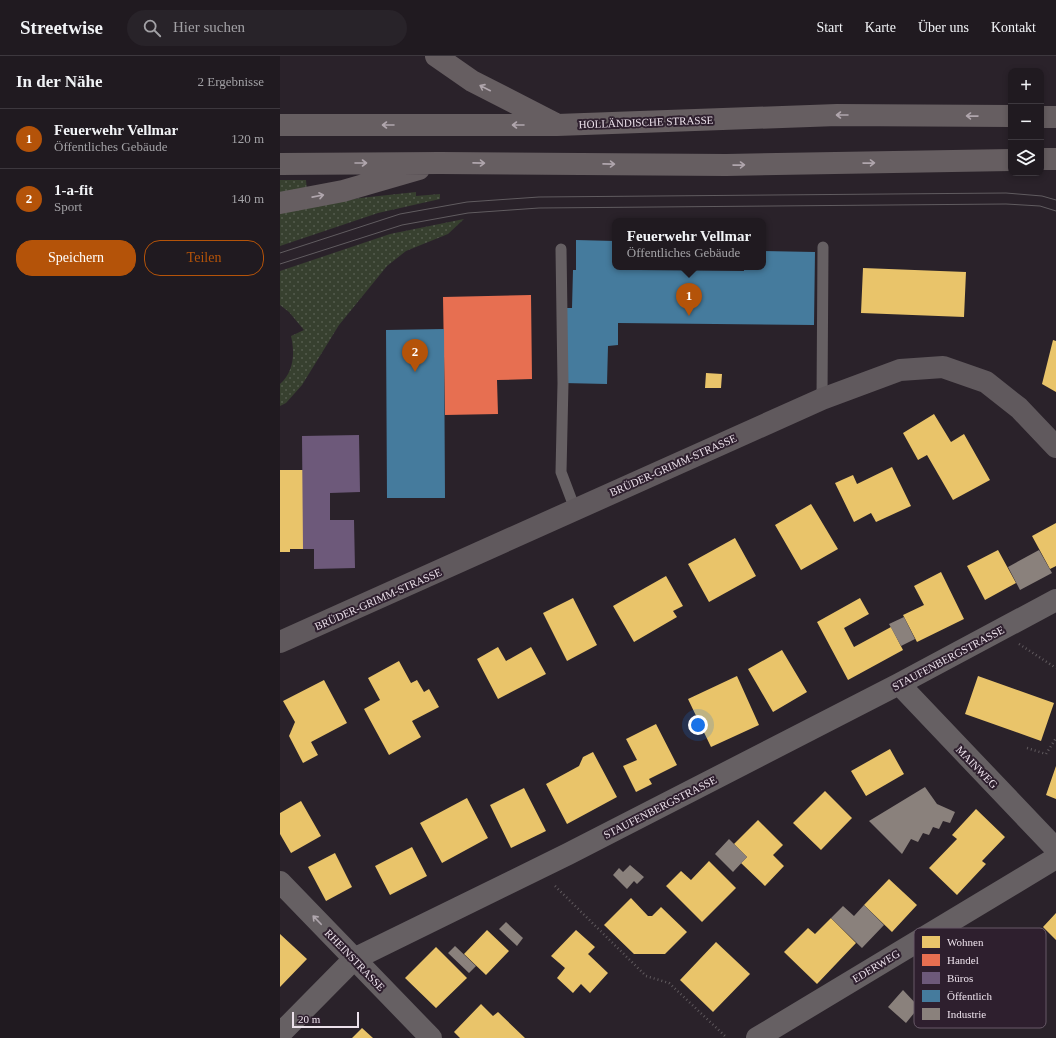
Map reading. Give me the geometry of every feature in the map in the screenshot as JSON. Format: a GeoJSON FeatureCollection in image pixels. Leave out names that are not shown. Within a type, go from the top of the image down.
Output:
{"type":"FeatureCollection","features":[{"type":"Feature","properties":{"kind":"highway"},"geometry":{"type":"LineString","coordinates":[[436,56],[472,81],[557,125]]}},
{"type":"Feature","properties":{"kind":"highway","name":"HOLLÄNDISCHE STRASSE"},"geometry":{"type":"LineString","coordinates":[[280,125],[557,125],[837,115],[1008,116]]}},
{"type":"Feature","properties":{"kind":"highway"},"geometry":{"type":"LineString","coordinates":[[1044,117],[1056,117]]}},
{"type":"Feature","properties":{"kind":"highway"},"geometry":{"type":"LineString","coordinates":[[1044,159],[1056,159]]}},
{"type":"Feature","properties":{"kind":"highway"},"geometry":{"type":"LineString","coordinates":[[280,164],[440,163],[726,165],[1008,160]]}},
{"type":"Feature","properties":{"kind":"highway"},"geometry":{"type":"LineString","coordinates":[[280,203],[349,189],[440,163]]}},
{"type":"Feature","properties":{"kind":"street","name":"BRÜDER-GRIMM-STRASSE"},"geometry":{"type":"LineString","coordinates":[[280,642],[822,399],[900,370],[943,367],[986,382],[1019,408],[1056,447]]}},
{"type":"Feature","properties":{"kind":"street","name":"STAUFENBERGSTRASSE"},"geometry":{"type":"LineString","coordinates":[[280,1034],[354,959],[537,869],[898,684],[1056,600]]}},
{"type":"Feature","properties":{"kind":"street","name":"MAINWEG"},"geometry":{"type":"LineString","coordinates":[[898,684],[1056,849]]}},
{"type":"Feature","properties":{"kind":"street","name":"EDERWEG"},"geometry":{"type":"LineString","coordinates":[[940,928],[1056,858]]}},
{"type":"Feature","properties":{"kind":"street","name":"RHEINSTRASSE"},"geometry":{"type":"LineString","coordinates":[[280,882],[431,1038]]}},
{"type":"Feature","properties":{"kind":"street","name":"EDERWEG"},"geometry":{"type":"LineString","coordinates":[[757,1038],[914,943]]}},
{"type":"Feature","properties":{"kind":"lane"},"geometry":{"type":"LineString","coordinates":[[822,399],[823,247]]}},
{"type":"Feature","properties":{"kind":"lane"},"geometry":{"type":"LineString","coordinates":[[561,249],[563,383],[561,472],[575,509]]}},
{"type":"Feature","properties":{"kind":"path"},"geometry":{"type":"LineString","coordinates":[[999,631],[1056,668]]}},
{"type":"Feature","properties":{"kind":"path"},"geometry":{"type":"LineString","coordinates":[[1027,748],[1046,754],[1056,738]]}},
{"type":"Feature","properties":{"kind":"path"},"geometry":{"type":"LineString","coordinates":[[537,869],[646,976],[669,983],[727,1038]]}},
{"type":"Feature","properties":{"kind":"green space"},"geometry":{"type":"Polygon","coordinates":[[[280,180],[306,180],[307,191],[280,196],[280,180]]]}},
{"type":"Feature","properties":{"kind":"green space"},"geometry":{"type":"Polygon","coordinates":[[[416,192],[416,196],[440,194],[440,199],[378,213],[280,246],[280,213],[360,198],[416,192]]]}},
{"type":"Feature","properties":{"kind":"green space"},"geometry":{"type":"Polygon","coordinates":[[[464,219],[448,234],[406,251],[387,266],[339,325],[302,385],[286,403],[280,406],[280,384],[288,374],[292,362],[293,349],[291,336],[304,330],[289,312],[280,305],[280,271],[390,234],[464,219]]]}},
{"type":"Feature","properties":{"kind":"building: Wohnen"},"geometry":{"type":"Polygon","coordinates":[[[863,268],[966,272],[964,317],[861,313],[863,268]]]}},
{"type":"Feature","properties":{"kind":"building: Wohnen"},"geometry":{"type":"Polygon","coordinates":[[[1053,340],[1056,341],[1056,392],[1042,384],[1053,340]]]}},
{"type":"Feature","properties":{"kind":"building: Wohnen"},"geometry":{"type":"Polygon","coordinates":[[[706,373],[722,374],[721,388],[705,388],[706,373]]]}},
{"type":"Feature","properties":{"kind":"building: Wohnen"},"geometry":{"type":"Polygon","coordinates":[[[934,414],[951,442],[964,434],[990,480],[953,500],[927,455],[918,460],[903,433],[934,414]]]}},
{"type":"Feature","properties":{"kind":"building: Wohnen"},"geometry":{"type":"Polygon","coordinates":[[[892,467],[911,506],[876,522],[871,513],[854,522],[835,483],[853,475],[857,484],[892,467]]]}},
{"type":"Feature","properties":{"kind":"building: Wohnen"},"geometry":{"type":"Polygon","coordinates":[[[280,470],[303,470],[303,549],[290,549],[290,552],[280,552],[280,470]]]}},
{"type":"Feature","properties":{"kind":"building: Wohnen"},"geometry":{"type":"Polygon","coordinates":[[[811,504],[838,549],[801,570],[775,525],[811,504]]]}},
{"type":"Feature","properties":{"kind":"building: Wohnen"},"geometry":{"type":"Polygon","coordinates":[[[1056,523],[1056,566],[1050,569],[1032,536],[1056,523]]]}},
{"type":"Feature","properties":{"kind":"building: Wohnen"},"geometry":{"type":"Polygon","coordinates":[[[735,538],[756,576],[709,602],[688,564],[735,538]]]}},
{"type":"Feature","properties":{"kind":"building: Wohnen"},"geometry":{"type":"Polygon","coordinates":[[[998,550],[1016,583],[985,600],[967,566],[998,550]]]}},
{"type":"Feature","properties":{"kind":"building: Wohnen"},"geometry":{"type":"Polygon","coordinates":[[[941,572],[964,619],[917,642],[903,615],[924,605],[914,586],[941,572]]]}},
{"type":"Feature","properties":{"kind":"building: Wohnen"},"geometry":{"type":"Polygon","coordinates":[[[666,576],[683,606],[673,611],[677,617],[634,642],[613,606],[666,576]]]}},
{"type":"Feature","properties":{"kind":"building: Wohnen"},"geometry":{"type":"Polygon","coordinates":[[[573,598],[597,645],[567,661],[543,613],[573,598]]]}},
{"type":"Feature","properties":{"kind":"building: Wohnen"},"geometry":{"type":"Polygon","coordinates":[[[860,598],[869,614],[844,628],[854,647],[891,627],[903,650],[848,680],[817,622],[860,598]]]}},
{"type":"Feature","properties":{"kind":"building: Wohnen"},"geometry":{"type":"Polygon","coordinates":[[[498,647],[506,661],[531,647],[546,674],[498,699],[477,659],[498,647]]]}},
{"type":"Feature","properties":{"kind":"building: Wohnen"},"geometry":{"type":"Polygon","coordinates":[[[782,650],[807,692],[773,712],[748,669],[782,650]]]}},
{"type":"Feature","properties":{"kind":"building: Wohnen"},"geometry":{"type":"Polygon","coordinates":[[[399,661],[411,683],[417,680],[424,692],[429,689],[439,707],[412,721],[421,737],[389,755],[364,709],[380,700],[368,678],[399,661]]]}},
{"type":"Feature","properties":{"kind":"building: Wohnen"},"geometry":{"type":"Polygon","coordinates":[[[737,676],[759,725],[711,747],[688,699],[737,676]]]}},
{"type":"Feature","properties":{"kind":"building: Wohnen"},"geometry":{"type":"Polygon","coordinates":[[[978,676],[1054,703],[1041,741],[965,714],[978,676]]]}},
{"type":"Feature","properties":{"kind":"building: Wohnen"},"geometry":{"type":"Polygon","coordinates":[[[324,680],[347,723],[311,742],[318,755],[303,763],[289,736],[295,722],[283,701],[324,680]]]}},
{"type":"Feature","properties":{"kind":"building: Wohnen"},"geometry":{"type":"Polygon","coordinates":[[[656,724],[677,765],[649,779],[652,784],[636,792],[623,766],[637,760],[626,739],[656,724]]]}},
{"type":"Feature","properties":{"kind":"building: Wohnen"},"geometry":{"type":"Polygon","coordinates":[[[890,749],[904,774],[866,796],[851,771],[890,749]]]}},
{"type":"Feature","properties":{"kind":"building: Wohnen"},"geometry":{"type":"Polygon","coordinates":[[[593,752],[617,797],[567,824],[546,784],[579,766],[583,757],[593,752]]]}},
{"type":"Feature","properties":{"kind":"building: Wohnen"},"geometry":{"type":"Polygon","coordinates":[[[1056,766],[1056,799],[1046,795],[1056,766]]]}},
{"type":"Feature","properties":{"kind":"building: Wohnen"},"geometry":{"type":"Polygon","coordinates":[[[524,788],[546,831],[511,848],[490,805],[524,788]]]}},
{"type":"Feature","properties":{"kind":"building: Wohnen"},"geometry":{"type":"Polygon","coordinates":[[[825,791],[852,818],[821,850],[793,823],[825,791]]]}},
{"type":"Feature","properties":{"kind":"building: Wohnen"},"geometry":{"type":"Polygon","coordinates":[[[467,798],[488,838],[442,863],[420,823],[467,798]]]}},
{"type":"Feature","properties":{"kind":"building: Wohnen"},"geometry":{"type":"Polygon","coordinates":[[[301,801],[321,836],[291,853],[280,834],[280,813],[301,801]]]}},
{"type":"Feature","properties":{"kind":"building: Wohnen"},"geometry":{"type":"Polygon","coordinates":[[[976,809],[1005,837],[982,861],[986,864],[957,895],[929,868],[957,839],[952,835],[976,809]]]}},
{"type":"Feature","properties":{"kind":"building: Wohnen"},"geometry":{"type":"Polygon","coordinates":[[[758,820],[783,845],[773,855],[784,866],[765,886],[741,863],[747,857],[734,844],[758,820]]]}},
{"type":"Feature","properties":{"kind":"building: Wohnen"},"geometry":{"type":"Polygon","coordinates":[[[412,847],[427,876],[390,895],[375,866],[412,847]]]}},
{"type":"Feature","properties":{"kind":"building: Wohnen"},"geometry":{"type":"Polygon","coordinates":[[[335,853],[352,887],[326,901],[308,867],[335,853]]]}},
{"type":"Feature","properties":{"kind":"building: Wohnen"},"geometry":{"type":"Polygon","coordinates":[[[709,861],[736,888],[702,922],[666,886],[681,871],[691,880],[709,861]]]}},
{"type":"Feature","properties":{"kind":"building: Wohnen"},"geometry":{"type":"Polygon","coordinates":[[[889,879],[917,905],[892,932],[864,905],[889,879]]]}},
{"type":"Feature","properties":{"kind":"building: Wohnen"},"geometry":{"type":"Polygon","coordinates":[[[631,898],[648,916],[652,916],[661,907],[687,932],[665,954],[634,954],[604,925],[631,898]]]}},
{"type":"Feature","properties":{"kind":"building: Wohnen"},"geometry":{"type":"Polygon","coordinates":[[[1056,913],[1056,940],[1046,930],[1046,928],[1043,927],[1056,913]]]}},
{"type":"Feature","properties":{"kind":"building: Wohnen"},"geometry":{"type":"Polygon","coordinates":[[[831,918],[856,943],[817,984],[784,952],[808,928],[815,934],[831,918]]]}},
{"type":"Feature","properties":{"kind":"building: Wohnen"},"geometry":{"type":"Polygon","coordinates":[[[487,930],[509,951],[486,975],[464,954],[487,930]]]}},
{"type":"Feature","properties":{"kind":"building: Wohnen"},"geometry":{"type":"Polygon","coordinates":[[[576,930],[595,947],[588,954],[608,973],[590,993],[581,984],[573,993],[557,978],[565,968],[551,956],[576,930]]]}},
{"type":"Feature","properties":{"kind":"building: Wohnen"},"geometry":{"type":"Polygon","coordinates":[[[280,934],[307,959],[280,987],[280,934]]]}},
{"type":"Feature","properties":{"kind":"building: Wohnen"},"geometry":{"type":"Polygon","coordinates":[[[716,942],[750,974],[713,1012],[680,980],[716,942]]]}},
{"type":"Feature","properties":{"kind":"building: Wohnen"},"geometry":{"type":"Polygon","coordinates":[[[436,947],[467,978],[436,1008],[405,978],[436,947]]]}},
{"type":"Feature","properties":{"kind":"building: Wohnen"},"geometry":{"type":"Polygon","coordinates":[[[481,1004],[493,1016],[498,1012],[525,1038],[460,1038],[454,1032],[481,1004]]]}},
{"type":"Feature","properties":{"kind":"building: Wohnen"},"geometry":{"type":"Polygon","coordinates":[[[362,1028],[373,1038],[352,1038],[362,1028]]]}},
{"type":"Feature","properties":{"kind":"building: Handel"},"geometry":{"type":"Polygon","coordinates":[[[531,295],[532,379],[497,380],[498,414],[445,415],[443,297],[531,295]]]}},
{"type":"Feature","properties":{"kind":"building: Büros"},"geometry":{"type":"Polygon","coordinates":[[[359,435],[360,492],[330,493],[330,520],[354,520],[355,568],[314,569],[314,549],[303,549],[302,436],[359,435]]]}},
{"type":"Feature","properties":{"kind":"building: Öffentlich"},"geometry":{"type":"Polygon","coordinates":[[[576,240],[612,241],[612,270],[766,270],[766,251],[815,252],[814,325],[618,323],[618,345],[608,346],[607,384],[563,383],[564,308],[572,308],[573,270],[576,270],[576,240]]]}},
{"type":"Feature","properties":{"kind":"building: Öffentlich"},"geometry":{"type":"Polygon","coordinates":[[[444,329],[445,498],[387,498],[386,330],[444,329]]]}},
{"type":"Feature","properties":{"kind":"building: Industrie"},"geometry":{"type":"Polygon","coordinates":[[[1039,550],[1052,573],[1020,590],[1008,567],[1039,550]]]}},
{"type":"Feature","properties":{"kind":"building: Industrie"},"geometry":{"type":"Polygon","coordinates":[[[904,617],[915,639],[901,646],[889,624],[904,617]]]}},
{"type":"Feature","properties":{"kind":"building: Industrie"},"geometry":{"type":"Polygon","coordinates":[[[925,787],[937,804],[955,812],[950,823],[943,821],[939,829],[933,827],[929,835],[923,833],[918,842],[911,839],[902,854],[869,821],[925,787]]]}},
{"type":"Feature","properties":{"kind":"building: Industrie"},"geometry":{"type":"Polygon","coordinates":[[[729,839],[747,857],[733,872],[715,854],[729,839]]]}},
{"type":"Feature","properties":{"kind":"building: Industrie"},"geometry":{"type":"Polygon","coordinates":[[[630,865],[644,877],[637,884],[634,881],[627,889],[613,875],[619,868],[623,872],[630,865]]]}},
{"type":"Feature","properties":{"kind":"building: Industrie"},"geometry":{"type":"Polygon","coordinates":[[[864,905],[884,925],[862,948],[831,918],[843,906],[854,916],[864,905]]]}},
{"type":"Feature","properties":{"kind":"building: Industrie"},"geometry":{"type":"Polygon","coordinates":[[[506,922],[523,938],[517,946],[499,929],[506,922]]]}},
{"type":"Feature","properties":{"kind":"building: Industrie"},"geometry":{"type":"Polygon","coordinates":[[[455,946],[476,966],[469,973],[448,953],[455,946]]]}},
{"type":"Feature","properties":{"kind":"building: Industrie"},"geometry":{"type":"Polygon","coordinates":[[[903,990],[914,1002],[914,1013],[906,1023],[888,1007],[903,990]]]}},
{"type":"Feature","properties":{"kind":"tram line"},"geometry":{"type":"LineString","coordinates":[[280,253],[400,214],[467,202],[539,197],[1006,193],[1042,196],[1056,200]]}},
{"type":"Feature","properties":{"kind":"tram line"},"geometry":{"type":"LineString","coordinates":[[280,264],[402,225],[468,213],[539,208],[1006,204],[1040,206],[1056,211]]}},
{"type":"Feature","properties":{"kind":"place","name":"Feuerwehr Vellmar"},"geometry":{"type":"Point","coordinates":[689,316]}},
{"type":"Feature","properties":{"kind":"place","name":"1-a-fit"},"geometry":{"type":"Point","coordinates":[415,372]}}]}
